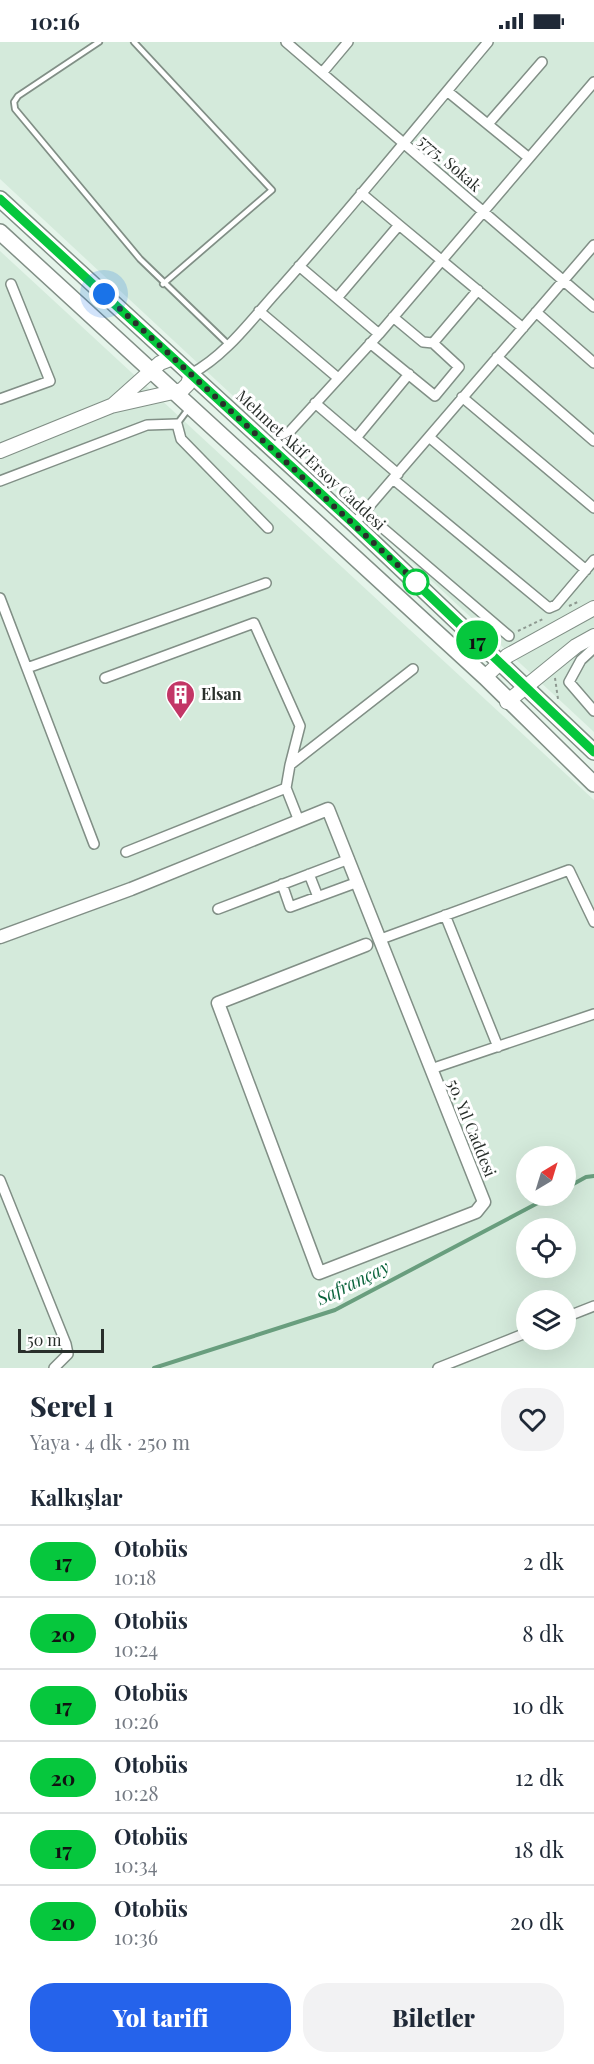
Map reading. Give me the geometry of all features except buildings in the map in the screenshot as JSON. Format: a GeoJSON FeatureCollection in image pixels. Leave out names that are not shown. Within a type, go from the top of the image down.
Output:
{"type":"FeatureCollection","features":[{"type":"Feature","properties":{"kind":"main road","name":"Mehmet Akif Ersoy Caddesi"},"geometry":{"type":"LineString","coordinates":[[0,199],[354,524],[594,752]]}},
{"type":"Feature","properties":{"kind":"main road"},"geometry":{"type":"LineString","coordinates":[[0,232],[172,393],[485,677],[507,702],[594,784]]}},
{"type":"Feature","properties":{"kind":"main road"},"geometry":{"type":"LineString","coordinates":[[111,406],[164,360],[173,358]]}},
{"type":"Feature","properties":{"kind":"main road"},"geometry":{"type":"LineString","coordinates":[[0,451],[111,406],[186,388],[191,374]]}},
{"type":"Feature","properties":{"kind":"main road"},"geometry":{"type":"LineString","coordinates":[[485,677],[500,662],[590,603]]}},
{"type":"Feature","properties":{"kind":"main road"},"geometry":{"type":"LineString","coordinates":[[507,702],[576,646],[594,636]]}},
{"type":"Feature","properties":{"kind":"street","name":"5775. Sokak"},"geometry":{"type":"LineString","coordinates":[[286,42],[594,307]]}},
{"type":"Feature","properties":{"kind":"street"},"geometry":{"type":"LineString","coordinates":[[322,73],[348,42]]}},
{"type":"Feature","properties":{"kind":"street"},"geometry":{"type":"LineString","coordinates":[[191,374],[210,363],[259,311],[489,42]]}},
{"type":"Feature","properties":{"kind":"street"},"geometry":{"type":"LineString","coordinates":[[488,124],[542,62]]}},
{"type":"Feature","properties":{"kind":"street"},"geometry":{"type":"LineString","coordinates":[[273,450],[379,334],[594,82]]}},
{"type":"Feature","properties":{"kind":"street"},"geometry":{"type":"LineString","coordinates":[[447,91],[529,158]]}},
{"type":"Feature","properties":{"kind":"street"},"geometry":{"type":"LineString","coordinates":[[362,193],[523,328]]}},
{"type":"Feature","properties":{"kind":"street"},"geometry":{"type":"LineString","coordinates":[[337,298],[399,225]]}},
{"type":"Feature","properties":{"kind":"street"},"geometry":{"type":"LineString","coordinates":[[354,524],[594,245]]}},
{"type":"Feature","properties":{"kind":"street"},"geometry":{"type":"LineString","coordinates":[[299,266],[379,334]]}},
{"type":"Feature","properties":{"kind":"street"},"geometry":{"type":"LineString","coordinates":[[0,399],[50,381],[11,284]]}},
{"type":"Feature","properties":{"kind":"street"},"geometry":{"type":"LineString","coordinates":[[433,343],[478,290]]}},
{"type":"Feature","properties":{"kind":"street"},"geometry":{"type":"LineString","coordinates":[[259,311],[338,378]]}},
{"type":"Feature","properties":{"kind":"street"},"geometry":{"type":"LineString","coordinates":[[536,312],[594,363]]}},
{"type":"Feature","properties":{"kind":"street"},"geometry":{"type":"LineString","coordinates":[[370,343],[435,396],[459,367],[433,343],[423,342],[393,317]]}},
{"type":"Feature","properties":{"kind":"street"},"geometry":{"type":"LineString","coordinates":[[497,357],[594,441]]}},
{"type":"Feature","properties":{"kind":"street"},"geometry":{"type":"LineString","coordinates":[[356,438],[409,374]]}},
{"type":"Feature","properties":{"kind":"street"},"geometry":{"type":"LineString","coordinates":[[462,397],[594,508]]}},
{"type":"Feature","properties":{"kind":"street"},"geometry":{"type":"LineString","coordinates":[[315,403],[356,438],[395,477],[549,608],[556,605],[594,561]]}},
{"type":"Feature","properties":{"kind":"street"},"geometry":{"type":"LineString","coordinates":[[0,481],[147,425],[177,424],[181,439],[268,528]]}},
{"type":"Feature","properties":{"kind":"street"},"geometry":{"type":"LineString","coordinates":[[429,437],[586,570]]}},
{"type":"Feature","properties":{"kind":"street"},"geometry":{"type":"LineString","coordinates":[[364,512],[509,636]]}},
{"type":"Feature","properties":{"kind":"street"},"geometry":{"type":"LineString","coordinates":[[27,668],[266,583]]}},
{"type":"Feature","properties":{"kind":"street"},"geometry":{"type":"LineString","coordinates":[[0,598],[94,844]]}},
{"type":"Feature","properties":{"kind":"street"},"geometry":{"type":"LineString","coordinates":[[105,678],[254,623],[300,726],[286,788],[299,820]]}},
{"type":"Feature","properties":{"kind":"street"},"geometry":{"type":"LineString","coordinates":[[594,648],[586,654],[569,682],[594,711]]}},
{"type":"Feature","properties":{"kind":"street"},"geometry":{"type":"LineString","coordinates":[[586,654],[594,661]]}},
{"type":"Feature","properties":{"kind":"street"},"geometry":{"type":"LineString","coordinates":[[290,765],[413,669]]}},
{"type":"Feature","properties":{"kind":"street"},"geometry":{"type":"LineString","coordinates":[[126,852],[286,788]]}},
{"type":"Feature","properties":{"kind":"street","name":"50. Yıl Caddesi"},"geometry":{"type":"LineString","coordinates":[[0,937],[131,889],[328,809],[484,1202],[476,1212],[319,1273],[218,1003],[366,945]]}},
{"type":"Feature","properties":{"kind":"street"},"geometry":{"type":"LineString","coordinates":[[218,909],[349,859]]}},
{"type":"Feature","properties":{"kind":"street"},"geometry":{"type":"LineString","coordinates":[[381,939],[569,870],[594,922]]}},
{"type":"Feature","properties":{"kind":"street"},"geometry":{"type":"LineString","coordinates":[[309,874],[318,897]]}},
{"type":"Feature","properties":{"kind":"street"},"geometry":{"type":"LineString","coordinates":[[282,885],[290,907],[358,882]]}},
{"type":"Feature","properties":{"kind":"street"},"geometry":{"type":"LineString","coordinates":[[445,915],[498,1047]]}},
{"type":"Feature","properties":{"kind":"street"},"geometry":{"type":"LineString","coordinates":[[431,1069],[594,1014]]}},
{"type":"Feature","properties":{"kind":"street"},"geometry":{"type":"LineString","coordinates":[[0,1180],[66,1344],[68,1354],[54,1368]]}},
{"type":"Feature","properties":{"kind":"street"},"geometry":{"type":"LineString","coordinates":[[576,1313],[594,1306]]}},
{"type":"Feature","properties":{"kind":"street"},"geometry":{"type":"LineString","coordinates":[[445,1367],[516,1337]]}},
{"type":"Feature","properties":{"kind":"lane"},"geometry":{"type":"LineString","coordinates":[[99,42],[18,96],[14,102],[15,109],[164,284],[228,345]]}},
{"type":"Feature","properties":{"kind":"lane"},"geometry":{"type":"LineString","coordinates":[[134,42],[273,190],[164,284]]}},
{"type":"Feature","properties":{"kind":"lane"},"geometry":{"type":"LineString","coordinates":[[177,424],[189,408]]}},
{"type":"Feature","properties":{"kind":"path"},"geometry":{"type":"LineString","coordinates":[[567,607],[590,603]]}},
{"type":"Feature","properties":{"kind":"path"},"geometry":{"type":"LineString","coordinates":[[509,636],[550,616]]}},
{"type":"Feature","properties":{"kind":"shaded area"},"geometry":{"type":"Polygon","coordinates":[[[0,42],[594,42],[594,732],[0,179],[0,42]]]}},
{"type":"Feature","properties":{"kind":"shaded area"},"geometry":{"type":"Polygon","coordinates":[[[0,251],[594,800],[594,1368],[0,1368],[0,251]]]}},
{"type":"Feature","properties":{"kind":"waterway","name":"Safrançay"},"geometry":{"type":"LineString","coordinates":[[576,1182],[594,1176]]}},
{"type":"Feature","properties":{"kind":"waterway","name":"Safrançay"},"geometry":{"type":"LineString","coordinates":[[154,1368],[335,1310],[532,1206]]}},
{"type":"Feature","properties":{"kind":"bus line","name":"17"},"geometry":{"type":"LineString","coordinates":[[0,199],[354,524],[594,752]]}},
{"type":"Feature","properties":{"kind":"place","name":"Elsan"},"geometry":{"type":"Point","coordinates":[180,720]}},
{"type":"Feature","properties":{"kind":"route"},"geometry":{"type":"LineString","coordinates":[[104,294],[416,582]]}}]}
